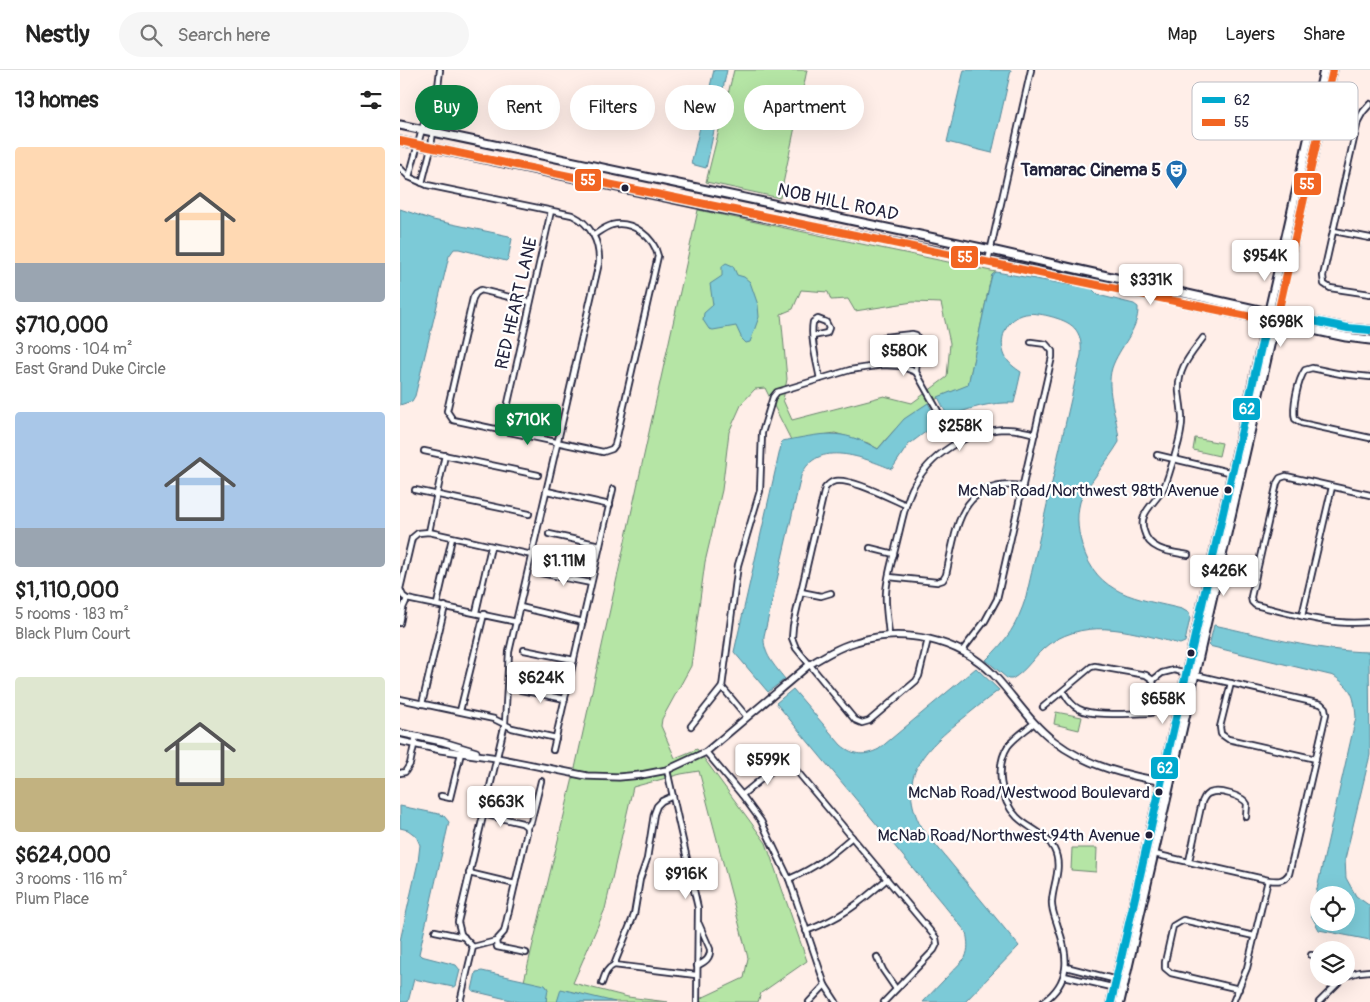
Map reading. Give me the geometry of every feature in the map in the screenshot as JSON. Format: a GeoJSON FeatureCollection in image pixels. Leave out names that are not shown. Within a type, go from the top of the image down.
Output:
{"type":"FeatureCollection","features":[{"type":"Feature","properties":{"kind":"main road","name":"NOB HILL ROAD"},"geometry":{"type":"LineString","coordinates":[[400,125],[415,128]]}},
{"type":"Feature","properties":{"kind":"main road","name":"NOB HILL ROAD"},"geometry":{"type":"LineString","coordinates":[[423,130],[990,250],[1277,314],[1348,328],[1370,330]]}},
{"type":"Feature","properties":{"kind":"main road"},"geometry":{"type":"LineString","coordinates":[[1111,1002],[1308,140]]}},
{"type":"Feature","properties":{"kind":"main road"},"geometry":{"type":"LineString","coordinates":[[1120,1002],[1317,140]]}},
{"type":"Feature","properties":{"kind":"main road","name":"NOB HILL ROAD"},"geometry":{"type":"LineString","coordinates":[[400,141],[721,209],[988,261],[1346,337],[1370,340]]}},
{"type":"Feature","properties":{"kind":"street"},"geometry":{"type":"LineString","coordinates":[[437,85],[440,70]]}},
{"type":"Feature","properties":{"kind":"street"},"geometry":{"type":"LineString","coordinates":[[988,261],[1031,70]]}},
{"type":"Feature","properties":{"kind":"street"},"geometry":{"type":"LineString","coordinates":[[1358,121],[1370,104]]}},
{"type":"Feature","properties":{"kind":"street"},"geometry":{"type":"LineString","coordinates":[[409,177],[423,130]]}},
{"type":"Feature","properties":{"kind":"street"},"geometry":{"type":"LineString","coordinates":[[422,183],[431,148],[432,131]]}},
{"type":"Feature","properties":{"kind":"street"},"geometry":{"type":"LineString","coordinates":[[1354,140],[1323,276],[1324,284],[1330,288],[1370,294]]}},
{"type":"Feature","properties":{"kind":"street"},"geometry":{"type":"LineString","coordinates":[[400,168],[409,177],[422,183],[572,215],[578,218],[594,235],[599,251],[598,263],[558,443],[509,652],[505,723],[458,922],[461,934],[472,947]]}},
{"type":"Feature","properties":{"kind":"street","name":"RED HEART LANE"},"geometry":{"type":"LineString","coordinates":[[502,430],[552,210]]}},
{"type":"Feature","properties":{"kind":"street"},"geometry":{"type":"LineString","coordinates":[[530,302],[481,290],[476,293],[473,298],[447,411],[453,420],[603,452],[612,450],[615,445],[657,261],[652,241],[636,228],[616,225],[604,228],[594,235]]}},
{"type":"Feature","properties":{"kind":"street"},"geometry":{"type":"LineString","coordinates":[[1334,231],[1370,238]]}},
{"type":"Feature","properties":{"kind":"street"},"geometry":{"type":"LineString","coordinates":[[883,364],[880,340],[884,337],[916,335],[918,339],[916,372],[956,443]]}},
{"type":"Feature","properties":{"kind":"street"},"geometry":{"type":"LineString","coordinates":[[814,336],[820,379]]}},
{"type":"Feature","properties":{"kind":"street"},"geometry":{"type":"LineString","coordinates":[[1188,555],[1159,549],[1152,545],[1146,538],[1143,529],[1143,518],[1148,508],[1162,492],[1181,430],[1180,376],[1187,358],[1203,338]]}},
{"type":"Feature","properties":{"kind":"street"},"geometry":{"type":"LineString","coordinates":[[962,651],[986,620],[997,599],[1034,434],[1052,351],[1046,344],[1031,342]]}},
{"type":"Feature","properties":{"kind":"street"},"geometry":{"type":"LineString","coordinates":[[691,726],[722,687],[738,566],[760,491],[762,476],[761,443],[764,423],[777,392],[850,370],[883,364],[900,366],[916,372]]}},
{"type":"Feature","properties":{"kind":"street"},"geometry":{"type":"LineString","coordinates":[[1370,377],[1312,368],[1305,370],[1301,376],[1293,412],[1295,419],[1301,423],[1370,438]]}},
{"type":"Feature","properties":{"kind":"street"},"geometry":{"type":"LineString","coordinates":[[889,635],[886,602],[889,577],[906,505],[912,489],[922,473],[932,461],[956,443],[972,436],[1004,429],[1034,434]]}},
{"type":"Feature","properties":{"kind":"street"},"geometry":{"type":"LineString","coordinates":[[424,451],[538,475]]}},
{"type":"Feature","properties":{"kind":"street"},"geometry":{"type":"LineString","coordinates":[[429,532],[445,455]]}},
{"type":"Feature","properties":{"kind":"street"},"geometry":{"type":"LineString","coordinates":[[1157,455],[1240,475]]}},
{"type":"Feature","properties":{"kind":"street"},"geometry":{"type":"LineString","coordinates":[[1370,496],[1286,476],[1280,478],[1250,597],[1255,605],[1330,622],[1356,624],[1370,622]]}},
{"type":"Feature","properties":{"kind":"street"},"geometry":{"type":"LineString","coordinates":[[906,505],[852,483],[842,481],[830,483],[826,488],[793,626],[792,638],[796,648],[808,665],[856,720],[862,723],[869,721],[916,681],[928,639]]}},
{"type":"Feature","properties":{"kind":"street"},"geometry":{"type":"LineString","coordinates":[[889,577],[937,582],[943,580],[961,513],[970,501],[979,493],[990,488],[1010,484],[1022,486]]}},
{"type":"Feature","properties":{"kind":"street"},"geometry":{"type":"LineString","coordinates":[[1302,616],[1332,487]]}},
{"type":"Feature","properties":{"kind":"street"},"geometry":{"type":"LineString","coordinates":[[553,750],[614,489]]}},
{"type":"Feature","properties":{"kind":"street"},"geometry":{"type":"LineString","coordinates":[[415,490],[529,514]]}},
{"type":"Feature","properties":{"kind":"street"},"geometry":{"type":"LineString","coordinates":[[547,492],[610,505]]}},
{"type":"Feature","properties":{"kind":"street"},"geometry":{"type":"LineString","coordinates":[[517,622],[408,599],[403,596],[400,589],[412,538],[418,533],[429,532],[532,555]]}},
{"type":"Feature","properties":{"kind":"street"},"geometry":{"type":"LineString","coordinates":[[550,534],[600,545]]}},
{"type":"Feature","properties":{"kind":"street"},"geometry":{"type":"LineString","coordinates":[[437,604],[452,538]]}},
{"type":"Feature","properties":{"kind":"street"},"geometry":{"type":"LineString","coordinates":[[476,612],[491,546]]}},
{"type":"Feature","properties":{"kind":"street"},"geometry":{"type":"LineString","coordinates":[[870,548],[894,554]]}},
{"type":"Feature","properties":{"kind":"street"},"geometry":{"type":"LineString","coordinates":[[541,573],[591,583]]}},
{"type":"Feature","properties":{"kind":"street"},"geometry":{"type":"LineString","coordinates":[[801,592],[821,596],[832,593]]}},
{"type":"Feature","properties":{"kind":"street"},"geometry":{"type":"LineString","coordinates":[[400,623],[403,608],[408,599]]}},
{"type":"Feature","properties":{"kind":"street"},"geometry":{"type":"LineString","coordinates":[[422,704],[445,606]]}},
{"type":"Feature","properties":{"kind":"street"},"geometry":{"type":"LineString","coordinates":[[520,607],[583,622]]}},
{"type":"Feature","properties":{"kind":"street"},"geometry":{"type":"LineString","coordinates":[[460,712],[484,614]]}},
{"type":"Feature","properties":{"kind":"street"},"geometry":{"type":"LineString","coordinates":[[400,741],[600,778],[641,775],[667,770],[706,752],[808,665],[855,642],[889,635],[908,636],[928,639],[962,651],[992,674],[1034,723],[1052,740],[1069,752],[1088,762],[1112,770],[1170,783]]}},
{"type":"Feature","properties":{"kind":"street"},"geometry":{"type":"LineString","coordinates":[[524,650],[574,660]]}},
{"type":"Feature","properties":{"kind":"street"},"geometry":{"type":"LineString","coordinates":[[1044,707],[1091,667],[1095,666],[1146,675],[1153,680],[1156,705],[1151,713],[1091,714],[1072,704],[1062,692]]}},
{"type":"Feature","properties":{"kind":"street"},"geometry":{"type":"LineString","coordinates":[[1153,680],[1168,670],[1174,670],[1321,704],[1325,708],[1326,714],[1289,874],[1285,879],[1280,881],[1268,880],[1154,854]]}},
{"type":"Feature","properties":{"kind":"street"},"geometry":{"type":"LineString","coordinates":[[1231,683],[1220,727],[1221,734],[1228,739],[1316,760]]}},
{"type":"Feature","properties":{"kind":"street"},"geometry":{"type":"LineString","coordinates":[[722,687],[747,718]]}},
{"type":"Feature","properties":{"kind":"street"},"geometry":{"type":"LineString","coordinates":[[521,690],[565,699]]}},
{"type":"Feature","properties":{"kind":"street"},"geometry":{"type":"LineString","coordinates":[[400,699],[494,719],[512,728],[556,738]]}},
{"type":"Feature","properties":{"kind":"street"},"geometry":{"type":"LineString","coordinates":[[1034,723],[1008,746],[1002,768],[1001,782],[1004,796],[1017,817],[1044,836],[1055,850],[1058,860],[1058,871],[1052,902],[1053,913],[1065,948],[1066,967],[1064,976],[1054,992],[1042,1002]]}},
{"type":"Feature","properties":{"kind":"street"},"geometry":{"type":"LineString","coordinates":[[400,733],[443,742],[497,758]]}},
{"type":"Feature","properties":{"kind":"street"},"geometry":{"type":"LineString","coordinates":[[400,773],[405,772],[408,768],[416,736]]}},
{"type":"Feature","properties":{"kind":"street"},"geometry":{"type":"LineString","coordinates":[[442,796],[450,798],[461,752]]}},
{"type":"Feature","properties":{"kind":"street"},"geometry":{"type":"LineString","coordinates":[[706,752],[761,821],[789,880],[825,985],[836,1002]]}},
{"type":"Feature","properties":{"kind":"street"},"geometry":{"type":"LineString","coordinates":[[742,795],[781,763],[787,762],[791,764],[936,938],[937,944],[934,950],[884,1002]]}},
{"type":"Feature","properties":{"kind":"street"},"geometry":{"type":"LineString","coordinates":[[667,770],[698,908],[697,1002]]}},
{"type":"Feature","properties":{"kind":"street"},"geometry":{"type":"LineString","coordinates":[[472,947],[496,941],[504,932],[527,827],[531,822],[541,781]]}},
{"type":"Feature","properties":{"kind":"street"},"geometry":{"type":"LineString","coordinates":[[1189,861],[1202,802],[1206,794],[1218,792],[1241,797],[1247,804],[1246,817]]}},
{"type":"Feature","properties":{"kind":"street"},"geometry":{"type":"LineString","coordinates":[[614,965],[634,915],[640,880],[647,859],[654,814],[657,806],[662,801],[673,796]]}},
{"type":"Feature","properties":{"kind":"street"},"geometry":{"type":"LineString","coordinates":[[483,814],[522,823],[527,827]]}},
{"type":"Feature","properties":{"kind":"street"},"geometry":{"type":"LineString","coordinates":[[789,880],[812,869],[830,857],[852,837]]}},
{"type":"Feature","properties":{"kind":"street"},"geometry":{"type":"LineString","coordinates":[[469,873],[515,884]]}},
{"type":"Feature","properties":{"kind":"street"},"geometry":{"type":"LineString","coordinates":[[806,931],[826,924],[845,913],[864,900],[887,879]]}},
{"type":"Feature","properties":{"kind":"street"},"geometry":{"type":"LineString","coordinates":[[1233,1002],[1247,968],[1268,880]]}},
{"type":"Feature","properties":{"kind":"street"},"geometry":{"type":"LineString","coordinates":[[1239,989],[1171,973],[1166,968],[1165,962],[1173,926],[1178,921],[1183,920],[1254,936]]}},
{"type":"Feature","properties":{"kind":"street"},"geometry":{"type":"LineString","coordinates":[[697,966],[706,961],[710,954],[710,949],[698,923]]}},
{"type":"Feature","properties":{"kind":"street"},"geometry":{"type":"LineString","coordinates":[[435,931],[464,937]]}},
{"type":"Feature","properties":{"kind":"street"},"geometry":{"type":"LineString","coordinates":[[496,941],[497,946],[526,952]]}},
{"type":"Feature","properties":{"kind":"street"},"geometry":{"type":"LineString","coordinates":[[460,1002],[472,947]]}},
{"type":"Feature","properties":{"kind":"street"},"geometry":{"type":"LineString","coordinates":[[877,957],[896,989]]}},
{"type":"Feature","properties":{"kind":"street"},"geometry":{"type":"LineString","coordinates":[[602,983],[608,967],[614,965],[696,975]]}},
{"type":"Feature","properties":{"kind":"street"},"geometry":{"type":"LineString","coordinates":[[1066,967],[1117,980],[1124,986]]}},
{"type":"Feature","properties":{"kind":"street"},"geometry":{"type":"LineString","coordinates":[[1355,973],[1370,971]]}},
{"type":"Feature","properties":{"kind":"street"},"geometry":{"type":"LineString","coordinates":[[1064,976],[1114,988],[1124,986]]}},
{"type":"Feature","properties":{"kind":"street"},"geometry":{"type":"LineString","coordinates":[[808,1002],[825,985]]}},
{"type":"Feature","properties":{"kind":"street"},"geometry":{"type":"LineString","coordinates":[[1319,1002],[1336,986]]}},
{"type":"Feature","properties":{"kind":"green space"},"geometry":{"type":"Polygon","coordinates":[[[734,70],[807,70],[804,85],[744,85],[744,130],[794,130],[780,198],[706,182],[719,130],[734,130],[734,85],[730,85],[734,70]]]}},
{"type":"Feature","properties":{"kind":"green space"},"geometry":{"type":"Polygon","coordinates":[[[698,210],[996,272],[992,275],[989,287],[968,386],[941,397],[918,410],[898,427],[878,449],[868,443],[835,433],[791,440],[765,388],[755,389],[742,403],[729,432],[722,490],[705,562],[691,666],[662,719],[661,726],[675,758],[697,749],[766,843],[807,961],[761,993],[758,1002],[693,1002],[744,978],[748,958],[699,771],[633,787],[605,909],[573,983],[628,997],[668,1002],[546,1002],[547,987],[524,981],[572,782],[698,210]],[[801,290],[793,309],[781,314],[787,379],[783,400],[792,420],[884,396],[912,403],[947,377],[950,343],[941,303],[913,302],[855,311],[848,299],[831,300],[828,292],[801,290]]]}},
{"type":"Feature","properties":{"kind":"green space"},"geometry":{"type":"Polygon","coordinates":[[[1195,438],[1222,443],[1219,456],[1193,450],[1195,438]]]}},
{"type":"Feature","properties":{"kind":"green space"},"geometry":{"type":"Polygon","coordinates":[[[1056,712],[1082,717],[1079,730],[1054,724],[1056,712]]]}},
{"type":"Feature","properties":{"kind":"green space"},"geometry":{"type":"Polygon","coordinates":[[[1072,848],[1097,848],[1096,872],[1071,870],[1072,848]]]}},
{"type":"Feature","properties":{"kind":"water"},"geometry":{"type":"Polygon","coordinates":[[[714,70],[727,70],[724,85],[710,85],[714,70]]]}},
{"type":"Feature","properties":{"kind":"water"},"geometry":{"type":"Polygon","coordinates":[[[964,70],[1011,70],[992,153],[947,142],[964,70]]]}},
{"type":"Feature","properties":{"kind":"water"},"geometry":{"type":"Polygon","coordinates":[[[699,130],[714,130],[706,168],[691,164],[699,130]]]}},
{"type":"Feature","properties":{"kind":"water"},"geometry":{"type":"Polygon","coordinates":[[[400,209],[433,220],[509,236],[512,239],[506,261],[459,249],[454,249],[449,256],[415,396],[412,401],[400,405],[400,209]]]}},
{"type":"Feature","properties":{"kind":"water"},"geometry":{"type":"Polygon","coordinates":[[[726,263],[733,266],[737,275],[744,277],[750,282],[758,305],[759,317],[750,342],[746,343],[742,339],[736,326],[713,330],[709,329],[703,320],[704,313],[713,305],[710,284],[722,276],[722,266],[726,263]]]}},
{"type":"Feature","properties":{"kind":"water"},"geometry":{"type":"Polygon","coordinates":[[[996,272],[1092,289],[1098,295],[1134,304],[1138,307],[1132,331],[1115,360],[1110,377],[1119,442],[1082,496],[1078,514],[1079,532],[1089,562],[1108,585],[1135,597],[1182,609],[1189,613],[1190,618],[1185,642],[1180,644],[1113,629],[1081,631],[1049,644],[1022,672],[1012,679],[1008,679],[986,660],[1011,632],[1026,597],[1081,355],[1078,333],[1070,324],[1057,318],[1032,313],[1022,315],[1007,326],[1002,344],[1006,359],[1021,372],[1014,403],[980,406],[948,417],[938,397],[968,385],[989,287],[992,275],[996,272]]]}},
{"type":"Feature","properties":{"kind":"water"},"geometry":{"type":"Polygon","coordinates":[[[928,403],[939,422],[908,445],[892,469],[855,456],[829,454],[818,457],[808,464],[801,476],[764,636],[767,654],[785,679],[768,692],[734,652],[782,441],[831,434],[852,437],[878,449],[904,419],[928,403]]]}},
{"type":"Feature","properties":{"kind":"water"},"geometry":{"type":"Polygon","coordinates":[[[1214,625],[1310,646],[1369,652],[1370,755],[1345,859],[1346,878],[1350,886],[1318,886],[1356,717],[1351,693],[1334,676],[1209,646],[1214,625]]]}},
{"type":"Feature","properties":{"kind":"water"},"geometry":{"type":"Polygon","coordinates":[[[976,668],[999,690],[932,746],[916,768],[912,781],[911,795],[914,810],[921,827],[1019,946],[965,1002],[923,1002],[965,958],[968,945],[966,932],[776,703],[793,689],[841,745],[855,753],[864,754],[879,749],[976,668]]]}},
{"type":"Feature","properties":{"kind":"water"},"geometry":{"type":"Polygon","coordinates":[[[400,806],[439,814],[444,816],[449,822],[419,954],[456,965],[460,970],[456,986],[453,987],[414,979],[408,1002],[400,1002],[400,941],[418,862],[420,845],[416,836],[408,830],[400,828],[400,806]]]}},
{"type":"Feature","properties":{"kind":"water"},"geometry":{"type":"Polygon","coordinates":[[[1355,894],[1370,906],[1370,940],[1324,931],[1355,931],[1355,894]]]}},
{"type":"Feature","properties":{"kind":"water"},"geometry":{"type":"Polygon","coordinates":[[[482,971],[545,985],[548,989],[546,1002],[519,1002],[473,991],[476,972],[482,971]]]}},
{"type":"Feature","properties":{"kind":"water"},"geometry":{"type":"Polygon","coordinates":[[[561,989],[615,1002],[557,1002],[561,989]]]}},
{"type":"Feature","properties":{"kind":"transit line","name":"55"},"geometry":{"type":"LineString","coordinates":[[1330,82],[1333,70]]}},
{"type":"Feature","properties":{"kind":"transit line","name":"55"},"geometry":{"type":"LineString","coordinates":[[400,141],[1276,322],[1317,140]]}},
{"type":"Feature","properties":{"kind":"transit line","name":"62"},"geometry":{"type":"LineString","coordinates":[[1111,1002],[1269,312],[1348,328],[1370,330]]}},
{"type":"Feature","properties":{"kind":"place","name":"Tamarac Cinema 5"},"geometry":{"type":"Point","coordinates":[1177,189]}},
{"type":"Feature","properties":{"kind":"place","name":"McNab Road/Northwest 98th Avenue"},"geometry":{"type":"Point","coordinates":[1228,490]}},
{"type":"Feature","properties":{"kind":"place","name":"McNab Road/Westwood Boulevard"},"geometry":{"type":"Point","coordinates":[1159,792]}},
{"type":"Feature","properties":{"kind":"place","name":"McNab Road/Northwest 94th Avenue"},"geometry":{"type":"Point","coordinates":[1149,835]}}]}
